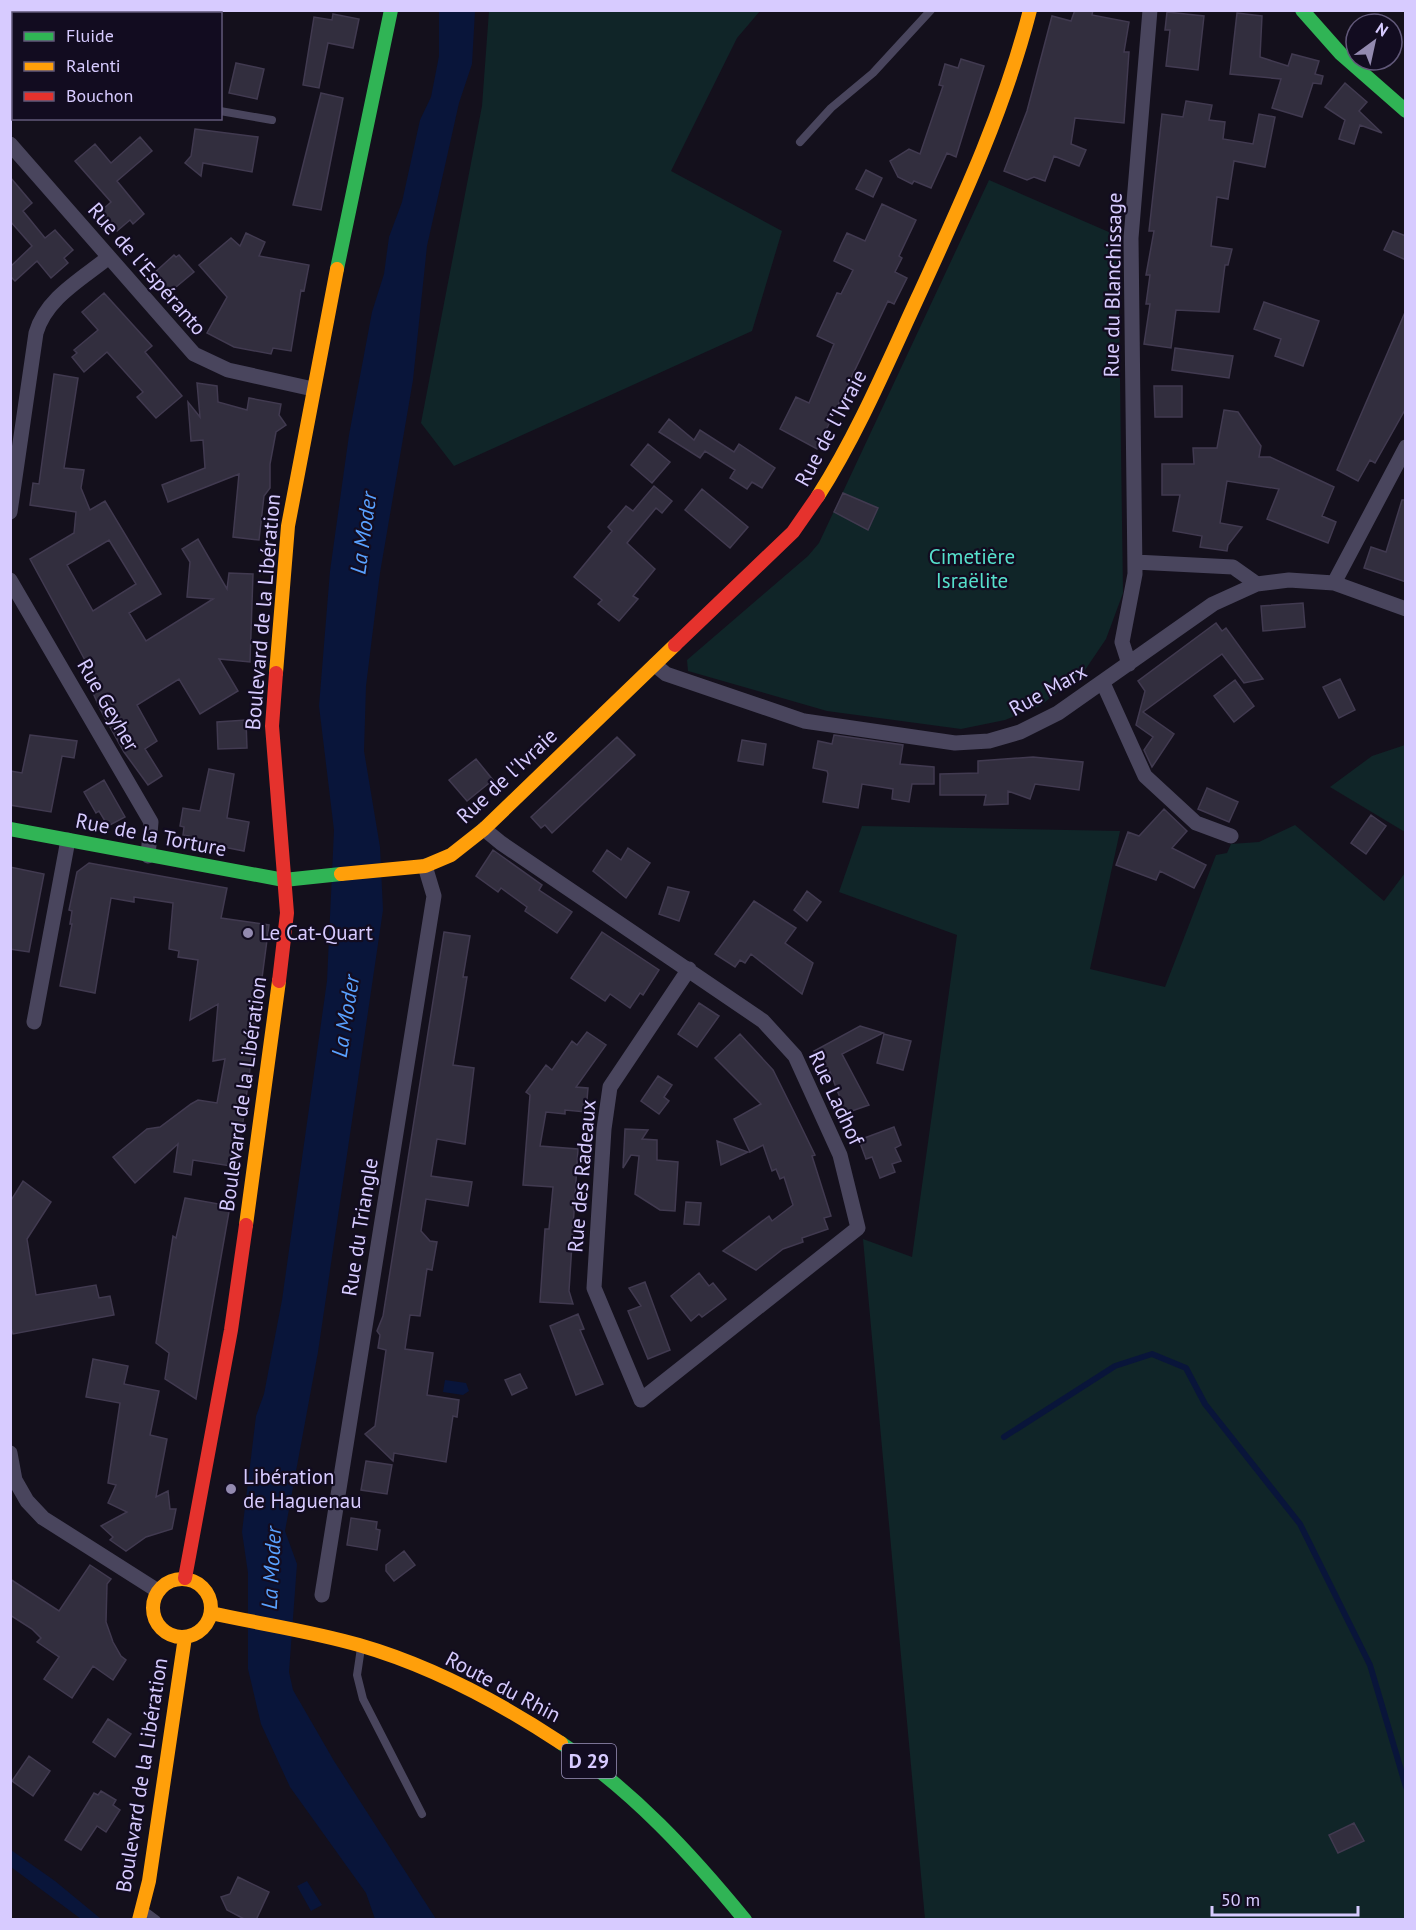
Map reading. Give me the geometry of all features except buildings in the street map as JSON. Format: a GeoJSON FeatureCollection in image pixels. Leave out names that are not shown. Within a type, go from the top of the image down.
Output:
{"type":"FeatureCollection","features":[{"type":"Feature","properties":{"kind":"main road","name":"Boulevard de la Libération"},"geometry":{"type":"LineString","coordinates":[[186,1578],[231,1330],[266,1088],[287,913],[272,726],[288,526],[313,388],[391,10]]}},
{"type":"Feature","properties":{"kind":"main road","name":"Rue de l'Ivraie"},"geometry":{"type":"LineString","coordinates":[[323,878],[425,866],[452,855],[484,829],[794,532],[818,500],[847,451],[977,169],[1022,48],[1030,10]]}},
{"type":"Feature","properties":{"kind":"main road"},"geometry":{"type":"LineString","coordinates":[[1302,10],[1341,54],[1406,111]]}},
{"type":"Feature","properties":{"kind":"main road","name":"Rue de la Torture"},"geometry":{"type":"LineString","coordinates":[[10,829],[284,880],[323,878]]}},
{"type":"Feature","properties":{"kind":"main road"},"geometry":{"type":"LineString","coordinates":[[186,1578],[193,1580],[206,1590],[212,1613],[202,1629],[185,1637],[166,1633],[159,1627],[152,1609],[158,1591],[170,1581],[186,1578]]}},
{"type":"Feature","properties":{"kind":"main road","name":"Route du Rhin"},"geometry":{"type":"LineString","coordinates":[[212,1613],[362,1646],[461,1685],[503,1707],[587,1760],[629,1792],[664,1825],[716,1882],[745,1920]]}},
{"type":"Feature","properties":{"kind":"main road","name":"Boulevard de la Libération"},"geometry":{"type":"LineString","coordinates":[[140,1914],[149,1881],[185,1637]]}},
{"type":"Feature","properties":{"kind":"street","name":"Rue du Blanchissage"},"geometry":{"type":"LineString","coordinates":[[1130,664],[1122,642],[1135,562],[1131,238],[1150,10]]}},
{"type":"Feature","properties":{"kind":"street","name":"Rue de l'Espéranto"},"geometry":{"type":"LineString","coordinates":[[10,144],[194,354],[228,370],[313,388]]}},
{"type":"Feature","properties":{"kind":"street"},"geometry":{"type":"LineString","coordinates":[[11,504],[40,318],[57,298],[109,257]]}},
{"type":"Feature","properties":{"kind":"street"},"geometry":{"type":"LineString","coordinates":[[1334,583],[1406,447]]}},
{"type":"Feature","properties":{"kind":"street"},"geometry":{"type":"LineString","coordinates":[[1135,562],[1233,567],[1257,584]]}},
{"type":"Feature","properties":{"kind":"street","name":"Rue Geyher"},"geometry":{"type":"LineString","coordinates":[[10,580],[151,822],[148,855]]}},
{"type":"Feature","properties":{"kind":"street","name":"Rue Marx"},"geometry":{"type":"LineString","coordinates":[[655,665],[666,674],[804,721],[955,743],[989,741],[1020,732],[1058,714],[1213,604],[1257,584],[1289,580],[1334,583],[1406,609]]}},
{"type":"Feature","properties":{"kind":"street"},"geometry":{"type":"LineString","coordinates":[[1103,683],[1145,776],[1196,823],[1231,836]]}},
{"type":"Feature","properties":{"kind":"street","name":"Rue Ladhof"},"geometry":{"type":"LineString","coordinates":[[484,829],[763,1021],[795,1056],[840,1155],[858,1228],[640,1400]]}},
{"type":"Feature","properties":{"kind":"street"},"geometry":{"type":"LineString","coordinates":[[34,1022],[68,840]]}},
{"type":"Feature","properties":{"kind":"street","name":"Rue du Triangle"},"geometry":{"type":"LineString","coordinates":[[322,1595],[434,896],[425,866]]}},
{"type":"Feature","properties":{"kind":"street","name":"Rue des Radeaux"},"geometry":{"type":"LineString","coordinates":[[640,1400],[594,1288],[604,1130],[610,1087],[689,969]]}},
{"type":"Feature","properties":{"kind":"street"},"geometry":{"type":"LineString","coordinates":[[10,1453],[13,1481],[27,1501],[44,1518],[158,1591]]}},
{"type":"Feature","properties":{"kind":"lane"},"geometry":{"type":"LineString","coordinates":[[800,142],[831,108],[873,73],[931,10]]}},
{"type":"Feature","properties":{"kind":"lane"},"geometry":{"type":"LineString","coordinates":[[222,111],[272,120]]}},
{"type":"Feature","properties":{"kind":"lane"},"geometry":{"type":"LineString","coordinates":[[362,1646],[357,1676],[363,1699],[422,1814]]}},
{"type":"Feature","properties":{"kind":"lane"},"geometry":{"type":"LineString","coordinates":[[140,1914],[157,1920]]}},
{"type":"Feature","properties":{"kind":"green space"},"geometry":{"type":"Polygon","coordinates":[[[489,11],[760,11],[737,38],[671,171],[782,231],[752,331],[454,466],[421,423],[482,106],[489,11]]]}},
{"type":"Feature","properties":{"kind":"green space","name":"Cimetière Israëlite"},"geometry":{"type":"Polygon","coordinates":[[[989,180],[1118,236],[1123,593],[1106,639],[1085,670],[1040,706],[1005,720],[961,729],[827,711],[688,671],[687,660],[808,556],[819,543],[989,180]]]}},
{"type":"Feature","properties":{"kind":"green space"},"geometry":{"type":"Polygon","coordinates":[[[1406,745],[1405,832],[1330,787],[1372,756],[1406,745]]]}},
{"type":"Feature","properties":{"kind":"green space"},"geometry":{"type":"Polygon","coordinates":[[[1295,825],[1384,901],[1405,873],[1405,1919],[925,1919],[863,1239],[912,1257],[957,935],[839,892],[862,826],[1120,831],[1090,969],[1165,987],[1216,855],[1227,853],[1231,844],[1259,842],[1295,825]]]}},
{"type":"Feature","properties":{"kind":"water","name":"La Moder"},"geometry":{"type":"Polygon","coordinates":[[[439,11],[475,11],[472,64],[459,103],[427,246],[413,380],[380,573],[366,686],[364,751],[380,847],[383,910],[318,1352],[285,1531],[297,1564],[289,1672],[293,1690],[334,1761],[436,1919],[375,1919],[366,1893],[290,1787],[261,1724],[248,1669],[248,1573],[242,1532],[256,1416],[264,1394],[282,1300],[327,981],[334,830],[319,706],[330,571],[349,435],[372,312],[384,274],[389,237],[402,202],[420,120],[431,97],[439,56],[439,11]]]}},
{"type":"Feature","properties":{"kind":"water"},"geometry":{"type":"Polygon","coordinates":[[[445,1380],[466,1383],[469,1391],[463,1395],[443,1392],[445,1380]]]}},
{"type":"Feature","properties":{"kind":"water"},"geometry":{"type":"Polygon","coordinates":[[[11,1850],[55,1881],[101,1919],[81,1919],[11,1867],[11,1850]]]}},
{"type":"Feature","properties":{"kind":"water"},"geometry":{"type":"Polygon","coordinates":[[[307,1881],[322,1905],[311,1911],[297,1886],[307,1881]]]}},
{"type":"Feature","properties":{"kind":"waterway"},"geometry":{"type":"LineString","coordinates":[[1004,1437],[1115,1366],[1152,1354],[1186,1368],[1205,1404],[1300,1524],[1370,1665],[1406,1787]]}},
{"type":"Feature","properties":{"kind":"traffic: fast"},"geometry":{"type":"LineString","coordinates":[[337,269],[391,10]]}},
{"type":"Feature","properties":{"kind":"traffic: fast"},"geometry":{"type":"LineString","coordinates":[[1302,10],[1341,54],[1406,111]]}},
{"type":"Feature","properties":{"kind":"traffic: fast"},"geometry":{"type":"LineString","coordinates":[[10,829],[284,880],[341,874]]}},
{"type":"Feature","properties":{"kind":"traffic: fast"},"geometry":{"type":"LineString","coordinates":[[561,1743],[613,1782],[660,1825],[704,1871],[745,1920]]}},
{"type":"Feature","properties":{"kind":"traffic: slow"},"geometry":{"type":"LineString","coordinates":[[818,496],[871,398],[965,192],[1008,84],[1030,10]]}},
{"type":"Feature","properties":{"kind":"traffic: slow"},"geometry":{"type":"LineString","coordinates":[[276,673],[288,526],[337,269]]}},
{"type":"Feature","properties":{"kind":"traffic: slow"},"geometry":{"type":"LineString","coordinates":[[341,874],[425,866],[451,855],[484,829],[675,645]]}},
{"type":"Feature","properties":{"kind":"traffic: slow"},"geometry":{"type":"LineString","coordinates":[[246,1225],[279,981]]}},
{"type":"Feature","properties":{"kind":"traffic: slow"},"geometry":{"type":"LineString","coordinates":[[176,1579],[188,1579],[198,1583],[207,1592],[211,1608],[211,1614],[203,1629],[188,1637],[176,1637],[166,1633],[157,1624],[153,1614],[153,1602],[157,1592],[166,1583],[176,1579]]}},
{"type":"Feature","properties":{"kind":"traffic: slow"},"geometry":{"type":"LineString","coordinates":[[211,1613],[341,1640],[413,1663],[514,1713],[561,1743]]}},
{"type":"Feature","properties":{"kind":"traffic: slow"},"geometry":{"type":"LineString","coordinates":[[139,1920],[149,1881],[185,1637]]}},
{"type":"Feature","properties":{"kind":"traffic: jam"},"geometry":{"type":"LineString","coordinates":[[675,645],[793,532],[818,496]]}},
{"type":"Feature","properties":{"kind":"traffic: jam"},"geometry":{"type":"LineString","coordinates":[[276,673],[272,726],[287,913],[279,981]]}},
{"type":"Feature","properties":{"kind":"traffic: jam"},"geometry":{"type":"LineString","coordinates":[[185,1578],[231,1330],[246,1225]]}},
{"type":"Feature","properties":{"kind":"place","name":"Le Cat-Quart"},"geometry":{"type":"Point","coordinates":[248,933]}},
{"type":"Feature","properties":{"kind":"place","name":"Libération de Haguenau"},"geometry":{"type":"Point","coordinates":[231,1489]}}]}
